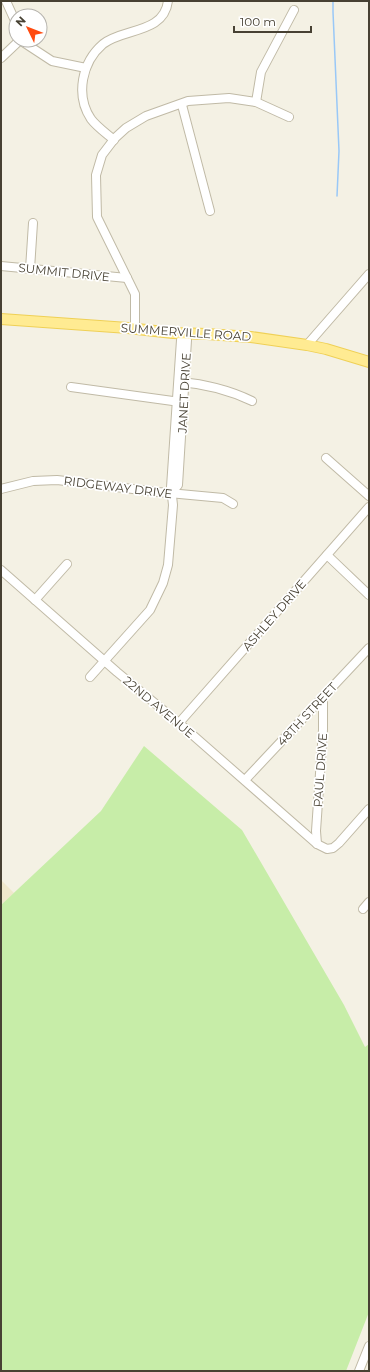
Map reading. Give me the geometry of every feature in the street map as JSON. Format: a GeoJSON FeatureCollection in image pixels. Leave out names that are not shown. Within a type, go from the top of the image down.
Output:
{"type":"FeatureCollection","features":[{"type":"Feature","properties":{"kind":"main road","name":"SUMMERVILLE ROAD"},"geometry":{"type":"LineString","coordinates":[[1,319],[173,333],[251,337],[326,349],[369,362]]}},
{"type":"Feature","properties":{"kind":"street"},"geometry":{"type":"LineString","coordinates":[[114,140],[92,118],[84,103],[82,91],[83,78],[86,68],[88,63],[104,44],[122,34],[145,28],[156,23],[166,9],[168,1]]}},
{"type":"Feature","properties":{"kind":"street"},"geometry":{"type":"LineString","coordinates":[[256,102],[261,72],[294,10]]}},
{"type":"Feature","properties":{"kind":"street"},"geometry":{"type":"LineString","coordinates":[[1,58],[12,48]]}},
{"type":"Feature","properties":{"kind":"street"},"geometry":{"type":"LineString","coordinates":[[32,48],[52,61],[86,68]]}},
{"type":"Feature","properties":{"kind":"street"},"geometry":{"type":"LineString","coordinates":[[135,329],[135,294],[97,217],[96,175],[102,155],[126,128],[146,116],[188,101],[229,98],[256,102],[289,117]]}},
{"type":"Feature","properties":{"kind":"street"},"geometry":{"type":"LineString","coordinates":[[182,104],[210,211]]}},
{"type":"Feature","properties":{"kind":"street"},"geometry":{"type":"LineString","coordinates":[[30,269],[33,223]]}},
{"type":"Feature","properties":{"kind":"street","name":"SUMMIT DRIVE"},"geometry":{"type":"LineString","coordinates":[[1,266],[127,278]]}},
{"type":"Feature","properties":{"kind":"street"},"geometry":{"type":"LineString","coordinates":[[307,345],[369,274]]}},
{"type":"Feature","properties":{"kind":"street","name":"JANET DRIVE"},"geometry":{"type":"LineString","coordinates":[[90,676],[150,610],[163,583],[168,565],[173,505],[171,493],[180,402],[181,340],[183,333]]}},
{"type":"Feature","properties":{"kind":"street"},"geometry":{"type":"LineString","coordinates":[[181,382],[194,383],[224,390],[252,401]]}},
{"type":"Feature","properties":{"kind":"street"},"geometry":{"type":"LineString","coordinates":[[71,387],[180,402]]}},
{"type":"Feature","properties":{"kind":"street"},"geometry":{"type":"LineString","coordinates":[[326,458],[369,496]]}},
{"type":"Feature","properties":{"kind":"street","name":"RIDGEWAY DRIVE"},"geometry":{"type":"LineString","coordinates":[[1,489],[33,481],[57,480],[223,498],[233,504]]}},
{"type":"Feature","properties":{"kind":"street","name":"ASHLEY DRIVE"},"geometry":{"type":"LineString","coordinates":[[179,723],[369,506]]}},
{"type":"Feature","properties":{"kind":"street"},"geometry":{"type":"LineString","coordinates":[[327,555],[369,595]]}},
{"type":"Feature","properties":{"kind":"street"},"geometry":{"type":"LineString","coordinates":[[35,600],[67,564]]}},
{"type":"Feature","properties":{"kind":"street","name":"22ND AVENUE"},"geometry":{"type":"LineString","coordinates":[[1,570],[104,661],[179,723],[317,844]]}},
{"type":"Feature","properties":{"kind":"street","name":"48TH STREET"},"geometry":{"type":"LineString","coordinates":[[244,780],[301,722],[369,648]]}},
{"type":"Feature","properties":{"kind":"street","name":"PAUL DRIVE"},"geometry":{"type":"LineString","coordinates":[[317,844],[316,831],[324,696]]}},
{"type":"Feature","properties":{"kind":"street"},"geometry":{"type":"LineString","coordinates":[[317,844],[327,849],[334,848],[369,809]]}},
{"type":"Feature","properties":{"kind":"street"},"geometry":{"type":"LineString","coordinates":[[363,909],[369,902]]}},
{"type":"Feature","properties":{"kind":"street"},"geometry":{"type":"LineString","coordinates":[[359,1371],[369,1346]]}},
{"type":"Feature","properties":{"kind":"shaded area"},"geometry":{"type":"Polygon","coordinates":[[[1,880],[14,893],[1,905],[1,880]]]}},
{"type":"Feature","properties":{"kind":"green space"},"geometry":{"type":"Polygon","coordinates":[[[144,746],[242,830],[344,1005],[365,1047],[369,1044],[369,1312],[346,1371],[1,1371],[1,905],[101,811],[144,746]]]}},
{"type":"Feature","properties":{"kind":"waterway"},"geometry":{"type":"LineString","coordinates":[[333,1],[339,151],[337,196]]}}]}
